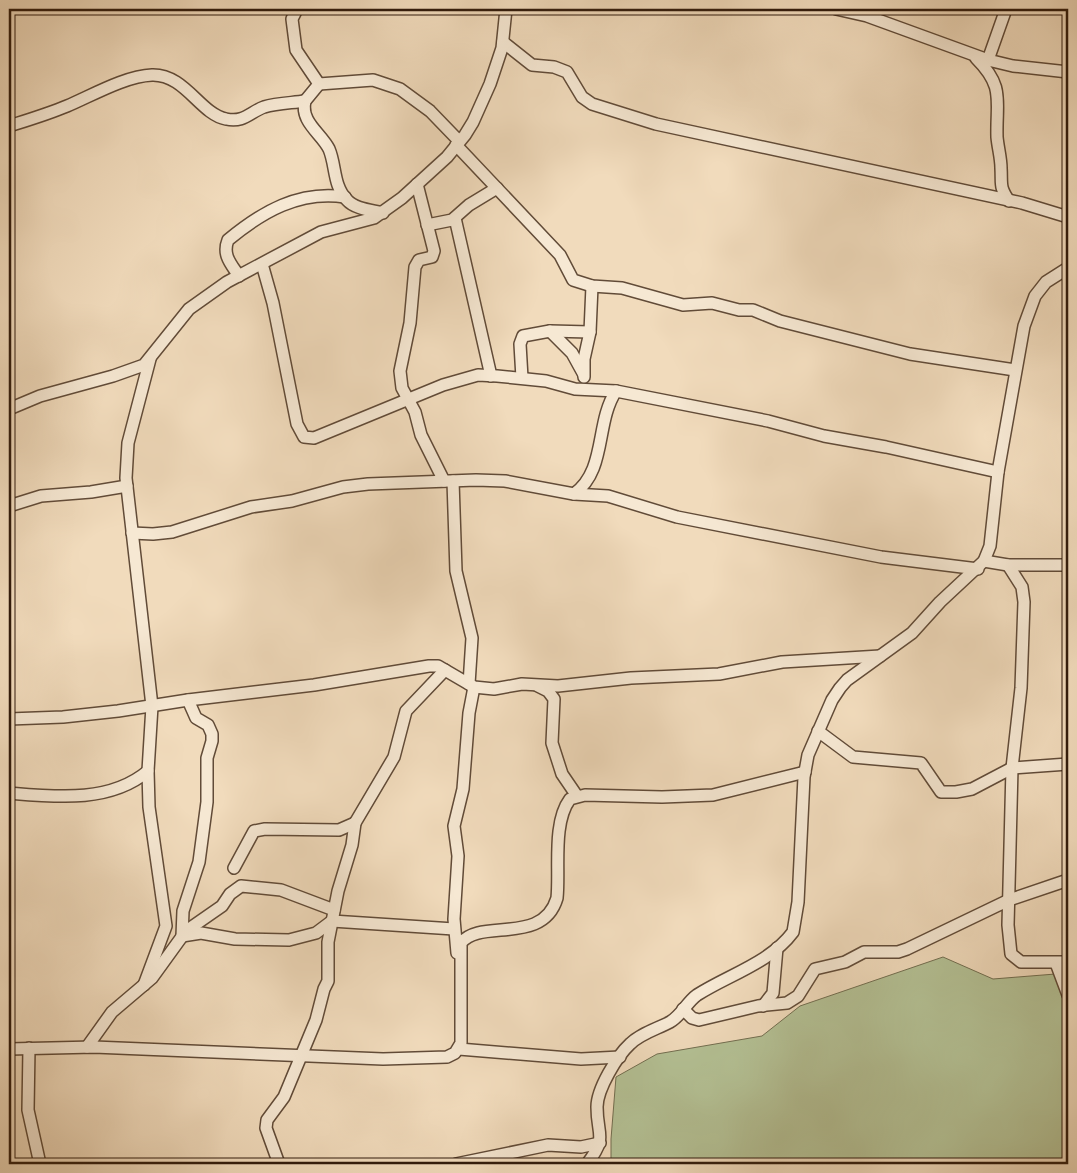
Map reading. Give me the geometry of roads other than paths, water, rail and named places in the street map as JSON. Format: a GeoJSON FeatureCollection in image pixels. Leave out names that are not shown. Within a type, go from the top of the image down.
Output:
{"type":"FeatureCollection","features":[{"type":"Feature","properties":{"kind":"street"},"geometry":{"type":"LineString","coordinates":[[297,9],[292,18],[296,50],[319,84]]}},
{"type":"Feature","properties":{"kind":"street"},"geometry":{"type":"LineString","coordinates":[[9,409],[40,396],[139,367],[150,359],[198,301],[321,232],[374,218],[383,213],[417,184],[458,143],[473,122],[490,84],[503,42],[506,9]]}},
{"type":"Feature","properties":{"kind":"street"},"geometry":{"type":"LineString","coordinates":[[836,9],[867,16],[988,60],[1013,66],[1068,72]]}},
{"type":"Feature","properties":{"kind":"street"},"geometry":{"type":"LineString","coordinates":[[988,60],[1006,9]]}},
{"type":"Feature","properties":{"kind":"street"},"geometry":{"type":"LineString","coordinates":[[503,42],[532,65],[554,67],[567,72],[577,90],[592,104],[656,124],[1009,201],[1068,217]]}},
{"type":"Feature","properties":{"kind":"street"},"geometry":{"type":"LineString","coordinates":[[972,54],[989,71],[994,81],[998,103],[997,139],[1001,169],[1000,187],[1009,201]]}},
{"type":"Feature","properties":{"kind":"street"},"geometry":{"type":"LineString","coordinates":[[9,126],[39,117],[106,89],[151,75],[166,77],[175,82],[217,116],[228,120],[248,117],[265,107],[306,101]]}},
{"type":"Feature","properties":{"kind":"street"},"geometry":{"type":"LineString","coordinates":[[383,213],[356,206],[345,197],[337,182],[328,148],[306,117],[306,101],[319,84],[372,80],[400,89],[430,111],[496,188],[562,257],[573,280],[592,286],[622,288],[683,305],[708,303],[739,310],[753,310],[780,321],[910,354],[1015,370]]}},
{"type":"Feature","properties":{"kind":"street"},"geometry":{"type":"LineString","coordinates":[[417,184],[434,251],[432,257],[419,260],[415,267],[410,323],[400,371],[402,388],[406,399],[415,412],[421,435],[448,481],[456,571],[472,638],[471,686],[463,789],[454,826],[458,856],[454,929],[461,967]]}},
{"type":"Feature","properties":{"kind":"street"},"geometry":{"type":"LineString","coordinates":[[427,225],[456,218],[469,204],[496,188]]}},
{"type":"Feature","properties":{"kind":"street"},"geometry":{"type":"LineString","coordinates":[[240,276],[227,257],[226,245],[228,240],[255,219],[295,200],[333,195],[345,197]]}},
{"type":"Feature","properties":{"kind":"street"},"geometry":{"type":"LineString","coordinates":[[456,218],[491,376]]}},
{"type":"Feature","properties":{"kind":"street"},"geometry":{"type":"LineString","coordinates":[[262,264],[273,303],[297,424],[304,437],[314,438],[406,399],[478,375],[546,381],[562,387],[616,391],[768,421],[824,436],[886,447],[998,472]]}},
{"type":"Feature","properties":{"kind":"street"},"geometry":{"type":"LineString","coordinates":[[587,1164],[601,1138],[597,1105],[608,1075],[630,1044],[642,1035],[671,1021],[697,995],[777,948],[790,937],[794,928],[803,837],[805,772],[810,748],[840,688],[912,633],[940,602],[981,565],[990,546],[998,472],[1024,326],[1035,296],[1046,282],[1068,268]]}},
{"type":"Feature","properties":{"kind":"street"},"geometry":{"type":"LineString","coordinates":[[584,377],[584,359],[590,332],[592,286]]}},
{"type":"Feature","properties":{"kind":"street"},"geometry":{"type":"LineString","coordinates":[[522,378],[521,339],[526,335],[550,331],[590,332]]}},
{"type":"Feature","properties":{"kind":"street"},"geometry":{"type":"LineString","coordinates":[[550,331],[572,353],[584,377],[596,390]]}},
{"type":"Feature","properties":{"kind":"street"},"geometry":{"type":"LineString","coordinates":[[144,985],[166,926],[149,807],[148,771],[152,706],[127,486],[128,444],[150,359]]}},
{"type":"Feature","properties":{"kind":"street"},"geometry":{"type":"LineString","coordinates":[[574,494],[585,486],[591,473],[598,453],[607,404],[616,391]]}},
{"type":"Feature","properties":{"kind":"street"},"geometry":{"type":"LineString","coordinates":[[132,533],[153,534],[172,532],[251,507],[292,501],[343,487],[368,484],[448,481],[505,482],[574,494],[608,496],[677,517],[881,557],[981,565],[1068,565]]}},
{"type":"Feature","properties":{"kind":"street"},"geometry":{"type":"LineString","coordinates":[[9,506],[41,496],[91,492],[127,486]]}},
{"type":"Feature","properties":{"kind":"street"},"geometry":{"type":"LineString","coordinates":[[1008,565],[1022,587],[1024,602],[1021,688],[1012,768],[1008,925],[1014,958],[1021,962],[1068,962]]}},
{"type":"Feature","properties":{"kind":"street"},"geometry":{"type":"LineString","coordinates":[[9,719],[63,717],[152,706],[314,685],[429,666],[438,666],[471,686],[494,689],[522,684],[558,686],[630,678],[718,674],[782,662],[880,656]]}},
{"type":"Feature","properties":{"kind":"street"},"geometry":{"type":"LineString","coordinates":[[279,1164],[266,1128],[266,1120],[284,1097],[302,1056],[328,981],[328,942],[333,915],[352,845],[355,823],[394,757],[406,711],[445,670]]}},
{"type":"Feature","properties":{"kind":"street"},"geometry":{"type":"LineString","coordinates":[[536,685],[548,691],[554,699],[552,743],[562,774],[576,796]]}},
{"type":"Feature","properties":{"kind":"street"},"geometry":{"type":"LineString","coordinates":[[182,936],[183,911],[201,848],[207,802],[207,758],[212,741],[212,734],[208,725],[196,718],[188,700]]}},
{"type":"Feature","properties":{"kind":"street"},"geometry":{"type":"LineString","coordinates":[[818,731],[853,758],[920,762],[941,792],[972,789],[1012,768],[1068,764]]}},
{"type":"Feature","properties":{"kind":"street"},"geometry":{"type":"LineString","coordinates":[[9,793],[90,795],[105,793],[128,785],[148,771]]}},
{"type":"Feature","properties":{"kind":"street"},"geometry":{"type":"LineString","coordinates":[[9,1049],[88,1047],[302,1056],[431,1059],[447,1057],[458,1049],[461,1044],[461,943],[470,935],[516,929],[537,922],[554,908],[558,898],[558,851],[563,811],[570,799],[576,796],[713,795],[805,772]]}},
{"type":"Feature","properties":{"kind":"street"},"geometry":{"type":"LineString","coordinates":[[234,868],[254,831],[264,829],[339,830],[355,823]]}},
{"type":"Feature","properties":{"kind":"street"},"geometry":{"type":"LineString","coordinates":[[684,1009],[692,1018],[699,1020],[763,1006],[785,1004],[794,999],[815,970],[845,962],[864,952],[898,952],[914,947],[974,915],[1009,900],[1068,880]]}},
{"type":"Feature","properties":{"kind":"street"},"geometry":{"type":"LineString","coordinates":[[88,1047],[112,1012],[144,985],[161,966],[189,927],[222,906],[230,894],[241,886],[282,890],[333,915],[454,929]]}},
{"type":"Feature","properties":{"kind":"street"},"geometry":{"type":"LineString","coordinates":[[182,936],[201,933],[235,940],[289,940],[316,933],[333,915]]}},
{"type":"Feature","properties":{"kind":"street"},"geometry":{"type":"LineString","coordinates":[[763,1006],[773,993],[777,948]]}},
{"type":"Feature","properties":{"kind":"street"},"geometry":{"type":"LineString","coordinates":[[1056,963],[1068,995]]}},
{"type":"Feature","properties":{"kind":"street"},"geometry":{"type":"LineString","coordinates":[[29,1048],[28,1110],[40,1164]]}},
{"type":"Feature","properties":{"kind":"street"},"geometry":{"type":"LineString","coordinates":[[458,1049],[581,1059],[620,1057]]}},
{"type":"Feature","properties":{"kind":"street"},"geometry":{"type":"LineString","coordinates":[[456,1164],[540,1146],[561,1144],[581,1147],[600,1143]]}}]}
